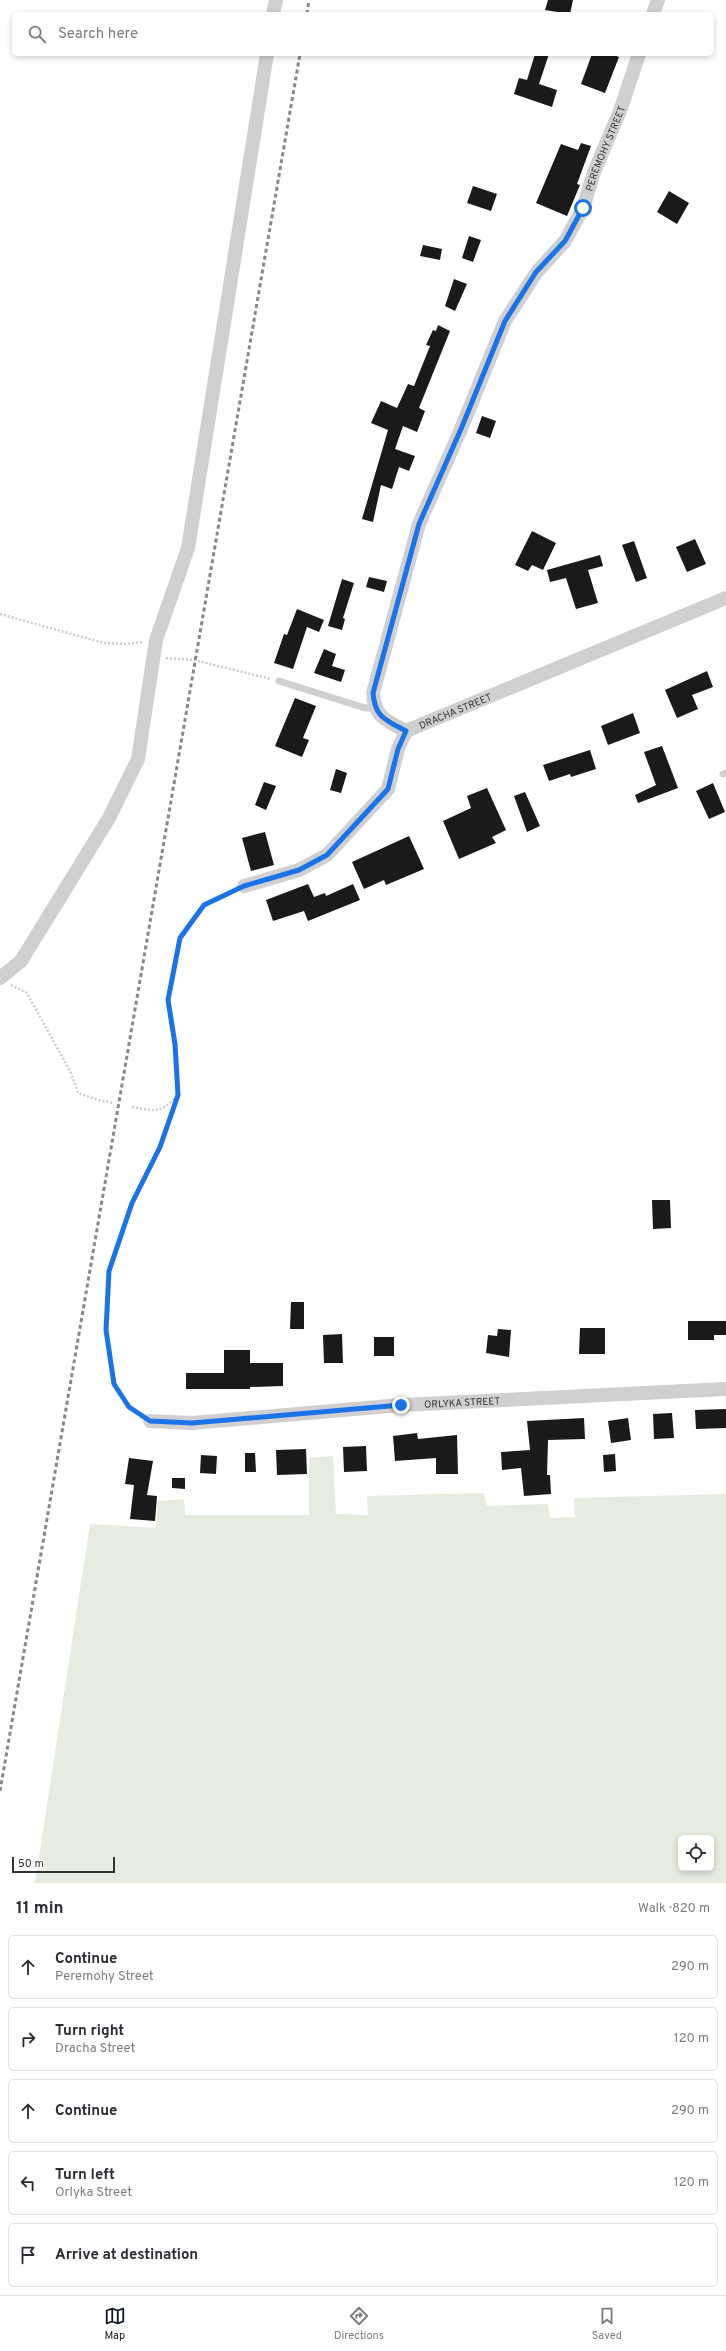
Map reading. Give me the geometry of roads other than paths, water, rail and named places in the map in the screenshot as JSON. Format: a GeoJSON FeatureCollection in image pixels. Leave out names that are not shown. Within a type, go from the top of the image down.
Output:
{"type":"FeatureCollection","features":[{"type":"Feature","properties":{"kind":"street"},"geometry":{"type":"LineString","coordinates":[[274,12],[276,0]]}},
{"type":"Feature","properties":{"kind":"street"},"geometry":{"type":"LineString","coordinates":[[654,12],[658,0]]}},
{"type":"Feature","properties":{"kind":"street"},"geometry":{"type":"LineString","coordinates":[[3,980],[22,962],[109,818],[138,759],[156,646],[188,548],[267,56]]}},
{"type":"Feature","properties":{"kind":"street","name":"PEREMOHY STREET"},"geometry":{"type":"LineString","coordinates":[[374,708],[373,693],[419,524],[461,429],[505,321],[536,272],[565,241],[583,208],[594,172],[620,111],[639,56]]}},
{"type":"Feature","properties":{"kind":"street","name":"DRACHA STREET"},"geometry":{"type":"LineString","coordinates":[[244,886],[299,870],[327,855],[388,789],[398,749],[406,731],[726,598]]}},
{"type":"Feature","properties":{"kind":"street"},"geometry":{"type":"LineString","coordinates":[[374,708],[381,716],[406,731]]}},
{"type":"Feature","properties":{"kind":"street","name":"ORLYKA STREET"},"geometry":{"type":"LineString","coordinates":[[150,1421],[192,1423],[401,1405],[726,1389]]}},
{"type":"Feature","properties":{"kind":"lane"},"geometry":{"type":"LineString","coordinates":[[279,681],[365,708],[374,708]]}},
{"type":"Feature","properties":{"kind":"railway"},"geometry":{"type":"LineString","coordinates":[[307,12],[309,0]]}},
{"type":"Feature","properties":{"kind":"railway"},"geometry":{"type":"LineString","coordinates":[[0,1791],[300,56]]}}]}
